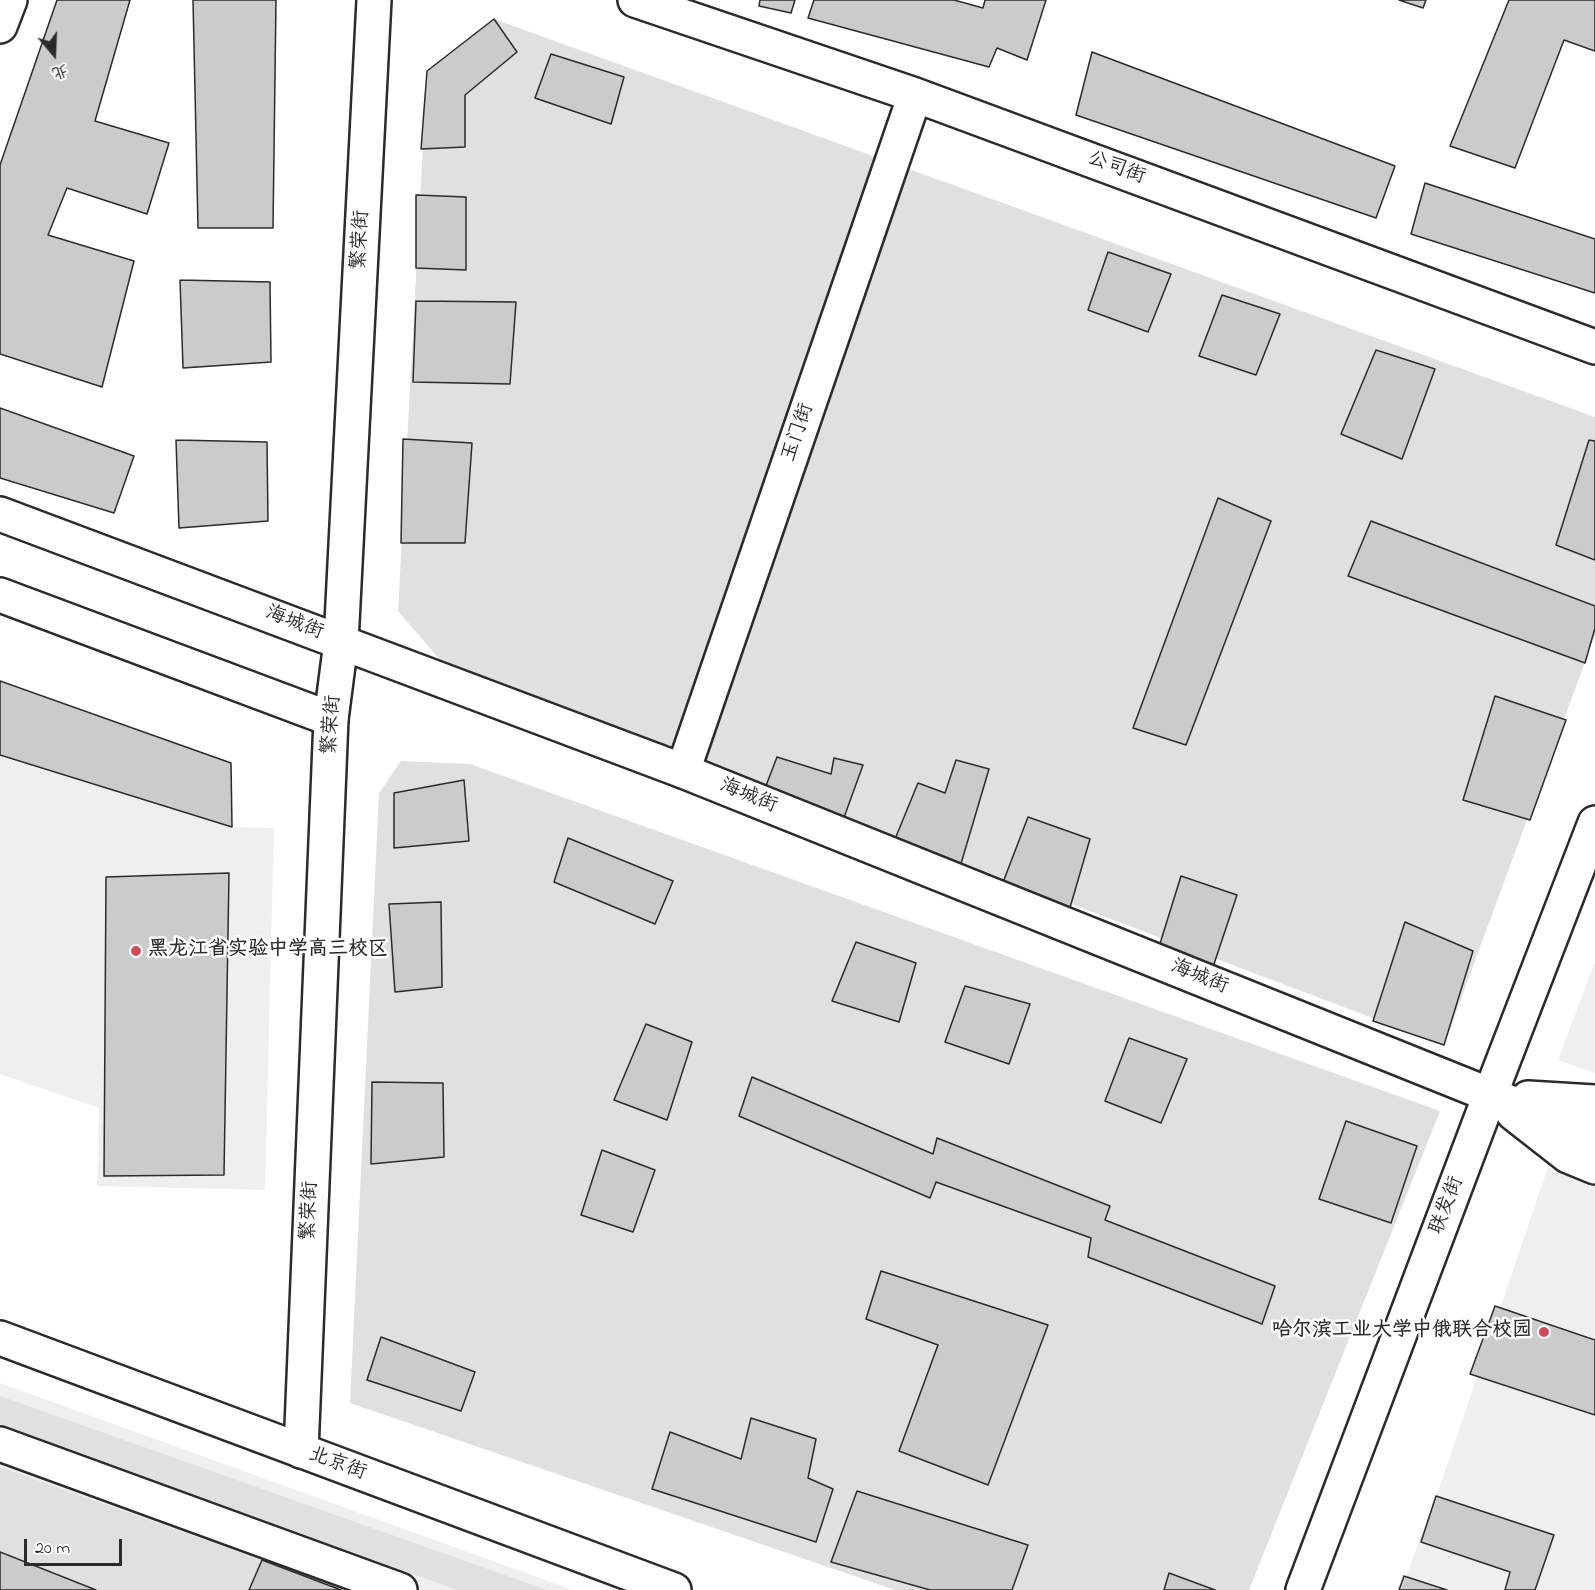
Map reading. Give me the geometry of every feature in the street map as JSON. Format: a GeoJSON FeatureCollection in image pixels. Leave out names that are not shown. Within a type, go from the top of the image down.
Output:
{"type":"FeatureCollection","features":[{"type":"Feature","properties":{"kind":"street"},"geometry":{"type":"LineString","coordinates":[[0,26],[10,0]]}},
{"type":"Feature","properties":{"kind":"street","name":"繁荣街"},"geometry":{"type":"LineString","coordinates":[[301,1451],[331,720],[341,642],[374,0]]}},
{"type":"Feature","properties":{"kind":"street","name":"公司街"},"geometry":{"type":"LineString","coordinates":[[635,0],[915,95],[1595,347]]}},
{"type":"Feature","properties":{"kind":"street","name":"玉门街"},"geometry":{"type":"LineString","coordinates":[[683,771],[915,95]]}},
{"type":"Feature","properties":{"kind":"street","name":"海城街"},"geometry":{"type":"LineString","coordinates":[[0,514],[683,771],[1490,1095],[1595,1133]]}},
{"type":"Feature","properties":{"kind":"street"},"geometry":{"type":"LineString","coordinates":[[0,595],[331,720]]}},
{"type":"Feature","properties":{"kind":"street","name":"联发街"},"geometry":{"type":"LineString","coordinates":[[1304,1590],[1595,823]]}},
{"type":"Feature","properties":{"kind":"street","name":"海城街"},"geometry":{"type":"LineString","coordinates":[[1490,1095],[1595,1102]]}},
{"type":"Feature","properties":{"kind":"street","name":"海城街"},"geometry":{"type":"LineString","coordinates":[[1490,1095],[1568,1156],[1595,1167]]}},
{"type":"Feature","properties":{"kind":"street","name":"北京街"},"geometry":{"type":"LineString","coordinates":[[0,1338],[674,1590]]}},
{"type":"Feature","properties":{"kind":"street"},"geometry":{"type":"LineString","coordinates":[[0,1444],[400,1590]]}},
{"type":"Feature","properties":{"kind":"shaded area"},"geometry":{"type":"Polygon","coordinates":[[[494,19],[1595,417],[1595,635],[1444,1045],[447,668],[398,611],[427,71],[494,19]]]}},
{"type":"Feature","properties":{"kind":"shaded area","name":"黑龙江省实验中学高三校区"},"geometry":{"type":"Polygon","coordinates":[[[0,746],[232,827],[274,828],[265,1190],[97,1186],[99,1108],[0,1074],[0,746]]]}},
{"type":"Feature","properties":{"kind":"shaded area"},"geometry":{"type":"Polygon","coordinates":[[[401,761],[470,764],[1440,1111],[1249,1590],[895,1590],[350,1403],[379,793],[401,761]]]}},
{"type":"Feature","properties":{"kind":"shaded area"},"geometry":{"type":"Polygon","coordinates":[[[1595,962],[1595,1073],[1558,1060],[1595,962]]]}},
{"type":"Feature","properties":{"kind":"shaded area","name":"哈尔滨工业大学中俄联合校园"},"geometry":{"type":"Polygon","coordinates":[[[1548,1167],[1595,1184],[1595,1590],[1401,1590],[1442,1480],[1548,1167]]]}},
{"type":"Feature","properties":{"kind":"shaded area"},"geometry":{"type":"Polygon","coordinates":[[[0,1383],[573,1590],[0,1590],[0,1383]]]}},
{"type":"Feature","properties":{"kind":"shaded area"},"geometry":{"type":"Polygon","coordinates":[[[0,1396],[547,1590],[457,1590],[0,1424],[0,1396]]]}},
{"type":"Feature","properties":{"kind":"shaded area"},"geometry":{"type":"Polygon","coordinates":[[[0,1467],[262,1560],[249,1590],[96,1590],[0,1552],[0,1467]]]}},
{"type":"Feature","properties":{"kind":"building"},"geometry":{"type":"Polygon","coordinates":[[[57,0],[130,0],[95,121],[169,143],[147,214],[67,188],[48,235],[134,261],[102,387],[0,354],[0,165],[57,0]]]}},
{"type":"Feature","properties":{"kind":"building"},"geometry":{"type":"Polygon","coordinates":[[[193,0],[276,0],[273,228],[198,228],[193,0]]]}},
{"type":"Feature","properties":{"kind":"building"},"geometry":{"type":"Polygon","coordinates":[[[760,0],[795,0],[791,13],[759,6],[760,0]]]}},
{"type":"Feature","properties":{"kind":"building"},"geometry":{"type":"Polygon","coordinates":[[[814,0],[954,0],[983,8],[985,0],[1046,0],[1027,60],[997,48],[989,67],[808,18],[814,0]]]}},
{"type":"Feature","properties":{"kind":"building"},"geometry":{"type":"Polygon","coordinates":[[[1399,0],[1426,0],[1423,8],[1399,0]]]}},
{"type":"Feature","properties":{"kind":"building"},"geometry":{"type":"Polygon","coordinates":[[[1509,0],[1595,0],[1595,51],[1564,40],[1515,168],[1450,146],[1509,0]]]}},
{"type":"Feature","properties":{"kind":"building"},"geometry":{"type":"Polygon","coordinates":[[[494,19],[517,52],[465,95],[465,147],[421,149],[427,71],[494,19]]]}},
{"type":"Feature","properties":{"kind":"building"},"geometry":{"type":"Polygon","coordinates":[[[1092,52],[1395,166],[1376,218],[1076,115],[1092,52]]]}},
{"type":"Feature","properties":{"kind":"building"},"geometry":{"type":"Polygon","coordinates":[[[551,54],[624,77],[611,124],[535,98],[551,54]]]}},
{"type":"Feature","properties":{"kind":"building"},"geometry":{"type":"Polygon","coordinates":[[[1425,183],[1595,239],[1595,293],[1411,234],[1425,183]]]}},
{"type":"Feature","properties":{"kind":"building"},"geometry":{"type":"Polygon","coordinates":[[[416,195],[466,197],[466,270],[416,268],[416,195]]]}},
{"type":"Feature","properties":{"kind":"building"},"geometry":{"type":"Polygon","coordinates":[[[1108,252],[1171,274],[1148,332],[1088,310],[1108,252]]]}},
{"type":"Feature","properties":{"kind":"building"},"geometry":{"type":"Polygon","coordinates":[[[180,280],[270,282],[271,362],[183,368],[180,280]]]}},
{"type":"Feature","properties":{"kind":"building"},"geometry":{"type":"Polygon","coordinates":[[[1222,295],[1280,314],[1256,375],[1199,356],[1222,295]]]}},
{"type":"Feature","properties":{"kind":"building"},"geometry":{"type":"Polygon","coordinates":[[[416,301],[516,302],[510,384],[413,382],[416,301]]]}},
{"type":"Feature","properties":{"kind":"building"},"geometry":{"type":"Polygon","coordinates":[[[1376,350],[1435,369],[1402,459],[1341,434],[1376,350]]]}},
{"type":"Feature","properties":{"kind":"building"},"geometry":{"type":"Polygon","coordinates":[[[0,408],[134,456],[114,513],[0,478],[0,408]]]}},
{"type":"Feature","properties":{"kind":"building"},"geometry":{"type":"Polygon","coordinates":[[[403,439],[472,443],[465,543],[401,543],[403,439]]]}},
{"type":"Feature","properties":{"kind":"building"},"geometry":{"type":"Polygon","coordinates":[[[176,440],[267,442],[268,521],[179,528],[176,440]]]}},
{"type":"Feature","properties":{"kind":"building"},"geometry":{"type":"Polygon","coordinates":[[[1589,440],[1595,441],[1595,560],[1556,545],[1589,440]]]}},
{"type":"Feature","properties":{"kind":"building"},"geometry":{"type":"Polygon","coordinates":[[[1218,498],[1271,521],[1186,745],[1133,728],[1218,498]]]}},
{"type":"Feature","properties":{"kind":"building"},"geometry":{"type":"Polygon","coordinates":[[[1371,521],[1595,606],[1595,628],[1585,663],[1348,576],[1371,521]]]}},
{"type":"Feature","properties":{"kind":"building"},"geometry":{"type":"Polygon","coordinates":[[[0,681],[231,763],[232,827],[0,755],[0,681]]]}},
{"type":"Feature","properties":{"kind":"building"},"geometry":{"type":"Polygon","coordinates":[[[1495,696],[1566,720],[1530,820],[1463,800],[1495,696]]]}},
{"type":"Feature","properties":{"kind":"building"},"geometry":{"type":"Polygon","coordinates":[[[777,757],[831,774],[834,758],[863,765],[842,823],[764,791],[777,757]]]}},
{"type":"Feature","properties":{"kind":"building"},"geometry":{"type":"Polygon","coordinates":[[[956,760],[989,769],[960,867],[893,844],[918,783],[945,793],[956,760]]]}},
{"type":"Feature","properties":{"kind":"building"},"geometry":{"type":"Polygon","coordinates":[[[464,780],[469,841],[394,848],[394,793],[464,780]]]}},
{"type":"Feature","properties":{"kind":"building"},"geometry":{"type":"Polygon","coordinates":[[[1028,817],[1090,839],[1069,911],[1002,885],[1028,817]]]}},
{"type":"Feature","properties":{"kind":"building"},"geometry":{"type":"Polygon","coordinates":[[[568,838],[673,881],[655,924],[554,882],[568,838]]]}},
{"type":"Feature","properties":{"kind":"building"},"geometry":{"type":"Polygon","coordinates":[[[229,873],[224,1175],[104,1176],[106,877],[229,873]]]}},
{"type":"Feature","properties":{"kind":"building"},"geometry":{"type":"Polygon","coordinates":[[[1181,876],[1237,895],[1212,970],[1158,950],[1181,876]]]}},
{"type":"Feature","properties":{"kind":"building"},"geometry":{"type":"Polygon","coordinates":[[[441,902],[442,987],[395,992],[389,904],[441,902]]]}},
{"type":"Feature","properties":{"kind":"building"},"geometry":{"type":"Polygon","coordinates":[[[1405,922],[1473,951],[1444,1045],[1373,1021],[1405,922]]]}},
{"type":"Feature","properties":{"kind":"building"},"geometry":{"type":"Polygon","coordinates":[[[856,942],[916,963],[899,1022],[832,1001],[856,942]]]}},
{"type":"Feature","properties":{"kind":"building"},"geometry":{"type":"Polygon","coordinates":[[[965,986],[1030,1004],[1009,1064],[945,1042],[965,986]]]}},
{"type":"Feature","properties":{"kind":"building"},"geometry":{"type":"Polygon","coordinates":[[[646,1024],[692,1042],[667,1120],[614,1100],[646,1024]]]}},
{"type":"Feature","properties":{"kind":"building"},"geometry":{"type":"Polygon","coordinates":[[[1129,1038],[1187,1059],[1161,1123],[1105,1101],[1129,1038]]]}},
{"type":"Feature","properties":{"kind":"building"},"geometry":{"type":"Polygon","coordinates":[[[752,1077],[933,1154],[937,1138],[1110,1206],[1105,1220],[1275,1286],[1262,1324],[1088,1257],[1091,1238],[936,1182],[930,1198],[739,1116],[752,1077]]]}},
{"type":"Feature","properties":{"kind":"building"},"geometry":{"type":"Polygon","coordinates":[[[372,1082],[443,1083],[444,1157],[371,1164],[372,1082]]]}},
{"type":"Feature","properties":{"kind":"building"},"geometry":{"type":"Polygon","coordinates":[[[1346,1121],[1417,1146],[1391,1223],[1319,1199],[1346,1121]]]}},
{"type":"Feature","properties":{"kind":"building"},"geometry":{"type":"Polygon","coordinates":[[[602,1150],[655,1170],[633,1232],[581,1215],[602,1150]]]}},
{"type":"Feature","properties":{"kind":"building"},"geometry":{"type":"Polygon","coordinates":[[[881,1271],[1048,1325],[988,1485],[899,1451],[938,1345],[866,1319],[881,1271]]]}},
{"type":"Feature","properties":{"kind":"building"},"geometry":{"type":"Polygon","coordinates":[[[1495,1306],[1595,1340],[1595,1415],[1470,1374],[1495,1306]]]}},
{"type":"Feature","properties":{"kind":"building"},"geometry":{"type":"Polygon","coordinates":[[[381,1337],[475,1372],[461,1411],[367,1380],[381,1337]]]}},
{"type":"Feature","properties":{"kind":"building"},"geometry":{"type":"Polygon","coordinates":[[[751,1418],[816,1439],[808,1478],[833,1489],[816,1542],[652,1489],[670,1432],[741,1459],[751,1418]]]}},
{"type":"Feature","properties":{"kind":"building"},"geometry":{"type":"Polygon","coordinates":[[[857,1491],[1028,1545],[1012,1590],[930,1590],[831,1562],[857,1491]]]}},
{"type":"Feature","properties":{"kind":"building"},"geometry":{"type":"Polygon","coordinates":[[[1436,1496],[1554,1535],[1535,1590],[1505,1590],[1510,1572],[1421,1542],[1436,1496]]]}},
{"type":"Feature","properties":{"kind":"building"},"geometry":{"type":"Polygon","coordinates":[[[0,1552],[96,1590],[0,1590],[0,1552]]]}},
{"type":"Feature","properties":{"kind":"building"},"geometry":{"type":"Polygon","coordinates":[[[262,1560],[341,1590],[249,1590],[262,1560]]]}},
{"type":"Feature","properties":{"kind":"building"},"geometry":{"type":"Polygon","coordinates":[[[1169,1573],[1215,1590],[1164,1590],[1169,1573]]]}},
{"type":"Feature","properties":{"kind":"building"},"geometry":{"type":"Polygon","coordinates":[[[1404,1576],[1447,1590],[1399,1590],[1404,1576]]]}},
{"type":"Feature","properties":{"kind":"place","name":"黑龙江省实验中学高三校区"},"geometry":{"type":"Point","coordinates":[136,951]}},
{"type":"Feature","properties":{"kind":"place","name":"哈尔滨工业大学中俄联合校园"},"geometry":{"type":"Point","coordinates":[1544,1332]}}]}
